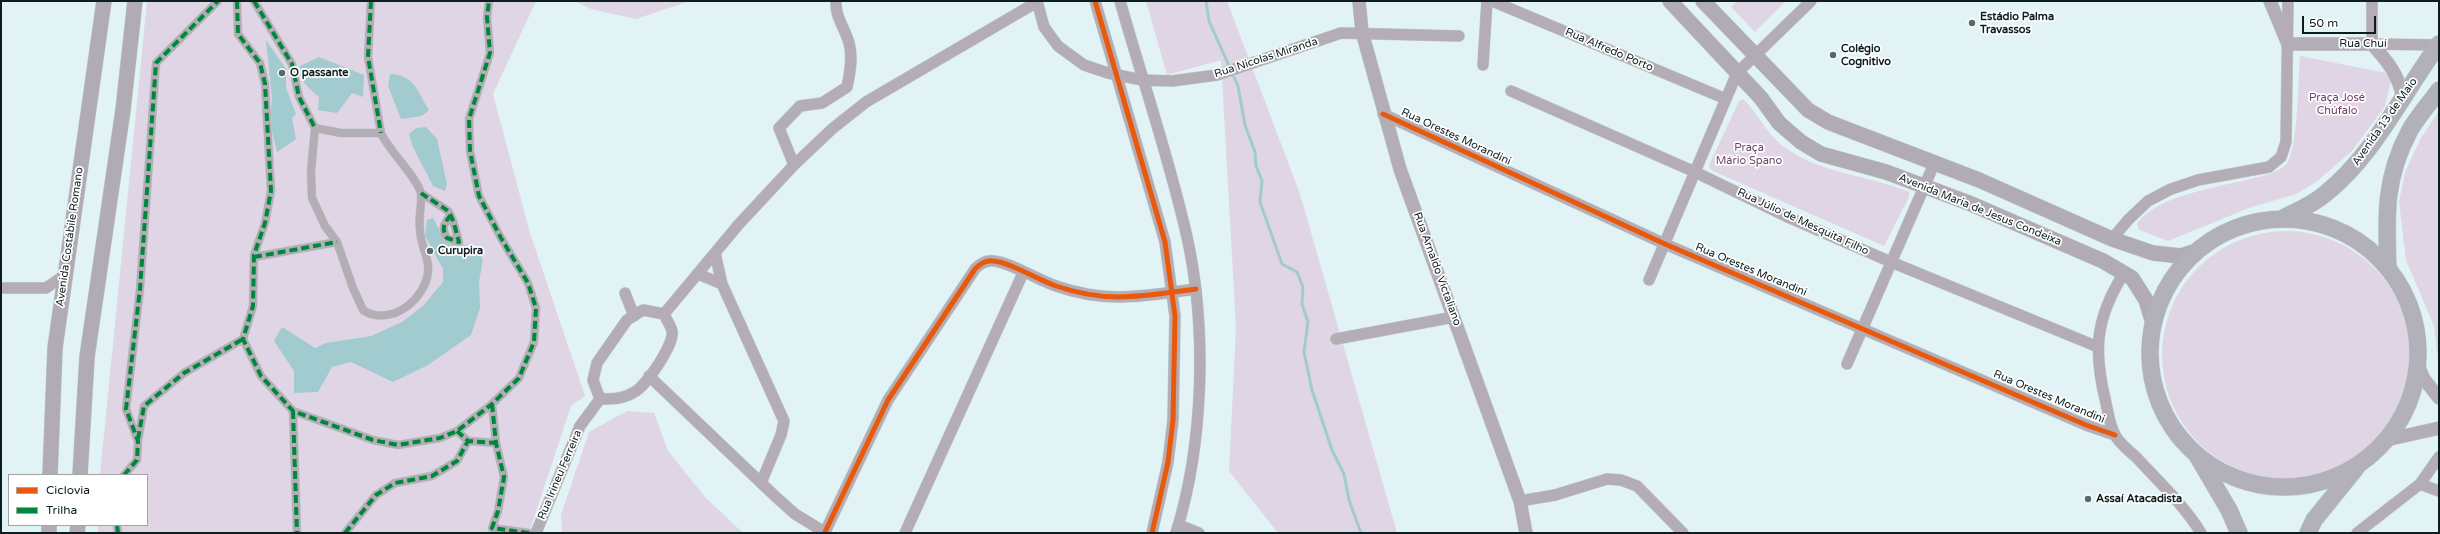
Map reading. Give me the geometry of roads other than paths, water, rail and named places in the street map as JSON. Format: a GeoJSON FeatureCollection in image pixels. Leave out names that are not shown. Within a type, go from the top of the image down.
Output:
{"type":"FeatureCollection","features":[{"type":"Feature","properties":{"kind":"main road","name":"Avenida Costábile Romano"},"geometry":{"type":"LineString","coordinates":[[50,474],[54,348],[62,301],[104,1]]}},
{"type":"Feature","properties":{"kind":"main road"},"geometry":{"type":"LineString","coordinates":[[80,474],[87,357],[123,110],[135,1]]}},
{"type":"Feature","properties":{"kind":"main road","name":"Avenida Maria de Jesus Condeixa"},"geometry":{"type":"LineString","coordinates":[[1670,1],[1760,98],[1780,123],[1801,142],[1828,156],[1886,172],[1969,203],[2103,261],[2132,278],[2146,300],[2153,323]]}},
{"type":"Feature","properties":{"kind":"main road"},"geometry":{"type":"LineString","coordinates":[[1703,1],[1808,110],[1828,122],[1979,180],[2112,239],[2167,257],[2181,256],[2194,252]]}},
{"type":"Feature","properties":{"kind":"main road","name":"Avenida 13 de Maio"},"geometry":{"type":"LineString","coordinates":[[2282,218],[2308,206],[2344,178],[2363,157],[2439,44]]}},
{"type":"Feature","properties":{"kind":"main road"},"geometry":{"type":"LineString","coordinates":[[2388,269],[2386,210],[2392,170],[2410,129],[2439,90]]}},
{"type":"Feature","properties":{"kind":"main road"},"geometry":{"type":"LineString","coordinates":[[2239,533],[2229,510],[2196,454],[2176,432],[2162,407],[2155,387],[2150,351],[2153,323],[2162,297],[2176,273],[2194,252],[2220,234],[2250,222],[2282,218],[2313,222],[2341,231],[2367,247],[2388,269],[2404,292],[2414,319],[2417,363],[2411,397],[2401,420],[2386,440],[2356,468],[2314,520],[2308,533]]}},
{"type":"Feature","properties":{"kind":"main road"},"geometry":{"type":"LineString","coordinates":[[2196,454],[2231,476],[2271,486],[2313,484],[2356,468]]}},
{"type":"Feature","properties":{"kind":"street"},"geometry":{"type":"LineString","coordinates":[[138,441],[126,409],[140,289],[156,63],[218,1]]}},
{"type":"Feature","properties":{"kind":"street"},"geometry":{"type":"LineString","coordinates":[[236,1],[238,34],[260,63],[265,84],[271,191],[265,223],[254,257],[252,306],[243,339],[261,376],[293,411],[372,440],[398,445],[440,438],[457,431],[492,404],[519,378],[534,342],[536,308],[528,283],[501,238],[479,196],[470,151],[469,119],[490,54],[487,17],[489,1]]}},
{"type":"Feature","properties":{"kind":"street"},"geometry":{"type":"LineString","coordinates":[[254,1],[292,64],[299,97],[315,128],[311,172],[312,198],[325,226],[337,242],[352,288],[363,310],[368,314],[386,316],[404,308],[418,296],[427,277],[428,261],[420,232],[421,193]]}},
{"type":"Feature","properties":{"kind":"street"},"geometry":{"type":"LineString","coordinates":[[372,1],[368,57],[381,133],[386,145],[404,165],[421,193],[437,206],[446,209],[450,216]]}},
{"type":"Feature","properties":{"kind":"street"},"geometry":{"type":"LineString","coordinates":[[794,165],[779,128],[800,106],[822,103],[847,87],[851,71],[850,44],[836,10],[836,1]]}},
{"type":"Feature","properties":{"kind":"street"},"geometry":{"type":"LineString","coordinates":[[1095,1],[1165,242],[1175,316],[1173,420],[1168,462],[1152,533]]}},
{"type":"Feature","properties":{"kind":"street"},"geometry":{"type":"LineString","coordinates":[[1120,1],[1187,236],[1196,289],[1199,315],[1200,379],[1190,470],[1178,529],[1199,533]]}},
{"type":"Feature","properties":{"kind":"street","name":"Rua Arnaldo Victaliano"},"geometry":{"type":"LineString","coordinates":[[1359,1],[1362,32],[1383,114],[1400,169],[1520,501],[1526,533]]}},
{"type":"Feature","properties":{"kind":"street"},"geometry":{"type":"LineString","coordinates":[[1484,65],[1487,1]]}},
{"type":"Feature","properties":{"kind":"street","name":"Rua Alfredo Porto"},"geometry":{"type":"LineString","coordinates":[[1492,1],[1726,99]]}},
{"type":"Feature","properties":{"kind":"street"},"geometry":{"type":"LineString","coordinates":[[1649,280],[1737,73],[1811,1]]}},
{"type":"Feature","properties":{"kind":"street"},"geometry":{"type":"LineString","coordinates":[[2270,1],[2288,44]]}},
{"type":"Feature","properties":{"kind":"street"},"geometry":{"type":"LineString","coordinates":[[2112,239],[2128,220],[2148,201],[2171,190],[2198,180],[2269,167],[2282,157],[2286,142],[2288,1]]}},
{"type":"Feature","properties":{"kind":"street"},"geometry":{"type":"LineString","coordinates":[[2372,1],[2372,44],[2394,70],[2400,82],[2403,99]]}},
{"type":"Feature","properties":{"kind":"street"},"geometry":{"type":"LineString","coordinates":[[664,314],[715,253],[794,165],[832,129],[866,102],[1037,2]]}},
{"type":"Feature","properties":{"kind":"street","name":"Rua Nicolas Miranda"},"geometry":{"type":"LineString","coordinates":[[1037,2],[1044,27],[1058,46],[1084,65],[1142,80],[1172,81],[1217,76],[1341,33],[1362,32],[1459,36]]}},
{"type":"Feature","properties":{"kind":"street","name":"Rua Chuí"},"geometry":{"type":"LineString","coordinates":[[2288,44],[2439,44]]}},
{"type":"Feature","properties":{"kind":"street","name":"Rua Júlio de Mesquita Filho"},"geometry":{"type":"LineString","coordinates":[[1511,91],[1696,172],[1790,218],[1891,262],[2098,347]]}},
{"type":"Feature","properties":{"kind":"street","name":"Rua Orestes Morandini"},"geometry":{"type":"LineString","coordinates":[[1383,114],[1665,244],[1861,329],[2115,435]]}},
{"type":"Feature","properties":{"kind":"street"},"geometry":{"type":"LineString","coordinates":[[315,128],[341,133],[381,133]]}},
{"type":"Feature","properties":{"kind":"street"},"geometry":{"type":"LineString","coordinates":[[1847,364],[1861,329],[1926,187],[1934,164]]}},
{"type":"Feature","properties":{"kind":"street"},"geometry":{"type":"LineString","coordinates":[[254,257],[337,242]]}},
{"type":"Feature","properties":{"kind":"street"},"geometry":{"type":"LineString","coordinates":[[715,253],[722,284],[784,420],[781,435],[761,483]]}},
{"type":"Feature","properties":{"kind":"street"},"geometry":{"type":"LineString","coordinates":[[648,376],[795,514],[825,533],[888,400],[975,269],[982,262],[992,260],[1004,263],[1023,273],[1072,292],[1102,297],[1140,297],[1196,289]]}},
{"type":"Feature","properties":{"kind":"street"},"geometry":{"type":"LineString","coordinates":[[905,533],[1023,273]]}},
{"type":"Feature","properties":{"kind":"street"},"geometry":{"type":"LineString","coordinates":[[2124,273],[2110,296],[2101,322],[2098,347],[2100,377],[2115,435],[2173,496],[2201,533]]}},
{"type":"Feature","properties":{"kind":"street"},"geometry":{"type":"LineString","coordinates":[[698,274],[722,284]]}},
{"type":"Feature","properties":{"kind":"street"},"geometry":{"type":"LineString","coordinates":[[1,288],[46,288],[65,275]]}},
{"type":"Feature","properties":{"kind":"street"},"geometry":{"type":"LineString","coordinates":[[46,288],[62,301]]}},
{"type":"Feature","properties":{"kind":"street"},"geometry":{"type":"LineString","coordinates":[[625,293],[634,316]]}},
{"type":"Feature","properties":{"kind":"street"},"geometry":{"type":"LineString","coordinates":[[643,310],[664,314],[672,332],[668,350],[637,391],[620,400],[600,399],[593,380],[597,363],[620,329],[643,310]]}},
{"type":"Feature","properties":{"kind":"street"},"geometry":{"type":"LineString","coordinates":[[1336,339],[1454,317]]}},
{"type":"Feature","properties":{"kind":"street"},"geometry":{"type":"LineString","coordinates":[[125,474],[137,460],[138,441],[144,406],[184,373],[243,339]]}},
{"type":"Feature","properties":{"kind":"street"},"geometry":{"type":"LineString","coordinates":[[2417,363],[2424,379],[2439,398]]}},
{"type":"Feature","properties":{"kind":"street","name":"Rua Irineu Ferreira"},"geometry":{"type":"LineString","coordinates":[[536,533],[580,426],[600,399]]}},
{"type":"Feature","properties":{"kind":"street"},"geometry":{"type":"LineString","coordinates":[[492,404],[496,443],[504,477],[498,510],[491,530],[529,533]]}},
{"type":"Feature","properties":{"kind":"street"},"geometry":{"type":"LineString","coordinates":[[293,411],[297,533]]}},
{"type":"Feature","properties":{"kind":"street"},"geometry":{"type":"LineString","coordinates":[[2386,440],[2439,428]]}},
{"type":"Feature","properties":{"kind":"street"},"geometry":{"type":"LineString","coordinates":[[457,431],[468,441],[496,443]]}},
{"type":"Feature","properties":{"kind":"street"},"geometry":{"type":"LineString","coordinates":[[345,533],[376,495],[395,483],[432,476],[457,460],[468,441]]}},
{"type":"Feature","properties":{"kind":"street"},"geometry":{"type":"LineString","coordinates":[[2357,533],[2420,484],[2439,457]]}},
{"type":"Feature","properties":{"kind":"street"},"geometry":{"type":"LineString","coordinates":[[1520,501],[1555,495],[1607,479],[1621,480],[1637,486],[1683,533]]}},
{"type":"Feature","properties":{"kind":"street"},"geometry":{"type":"LineString","coordinates":[[2420,484],[2439,491]]}},
{"type":"Feature","properties":{"kind":"water"},"geometry":{"type":"Polygon","coordinates":[[[266,40],[286,69],[286,88],[296,114],[292,118],[296,139],[277,152],[270,124],[272,98],[266,40]]]}},
{"type":"Feature","properties":{"kind":"water"},"geometry":{"type":"Polygon","coordinates":[[[319,57],[364,75],[363,97],[352,93],[337,113],[318,110],[319,97],[302,80],[300,66],[319,57]]]}},
{"type":"Feature","properties":{"kind":"water"},"geometry":{"type":"Polygon","coordinates":[[[390,74],[405,77],[410,81],[418,91],[429,110],[422,116],[401,119],[388,86],[390,74]]]}},
{"type":"Feature","properties":{"kind":"water"},"geometry":{"type":"Polygon","coordinates":[[[426,127],[437,139],[447,184],[445,191],[433,186],[413,147],[409,134],[416,128],[426,127]]]}},
{"type":"Feature","properties":{"kind":"water"},"geometry":{"type":"Polygon","coordinates":[[[433,218],[446,242],[463,244],[475,251],[483,259],[479,282],[480,308],[471,335],[428,365],[393,382],[351,362],[332,367],[318,392],[294,393],[294,371],[274,341],[282,327],[315,348],[326,343],[371,336],[402,322],[423,306],[443,282],[443,269],[425,236],[427,220],[433,218]]]}},
{"type":"Feature","properties":{"kind":"waterway"},"geometry":{"type":"LineString","coordinates":[[1206,1],[1209,21],[1238,86],[1245,125],[1255,152],[1256,166],[1262,181],[1260,202],[1282,264],[1297,272],[1303,287],[1302,304],[1308,322],[1304,352],[1312,390],[1332,450],[1344,474],[1349,500],[1361,533]]}},
{"type":"Feature","properties":{"kind":"place","name":"Estádio Palma Travassos"},"geometry":{"type":"Point","coordinates":[1972,23]}},
{"type":"Feature","properties":{"kind":"place","name":"Colégio Cognitivo"},"geometry":{"type":"Point","coordinates":[1833,55]}},
{"type":"Feature","properties":{"kind":"place","name":"O passante"},"geometry":{"type":"Point","coordinates":[282,73]}},
{"type":"Feature","properties":{"kind":"place","name":"Curupira"},"geometry":{"type":"Point","coordinates":[430,251]}},
{"type":"Feature","properties":{"kind":"place","name":"Assaí Atacadista"},"geometry":{"type":"Point","coordinates":[2088,499]}},
{"type":"Feature","properties":{"kind":"park label","name":"Praça José Chúfalo"},"geometry":{"type":"Point","coordinates":[2337,104]}},
{"type":"Feature","properties":{"kind":"park label","name":"Praça Mário Spano"},"geometry":{"type":"Point","coordinates":[1749,154]}}]}
